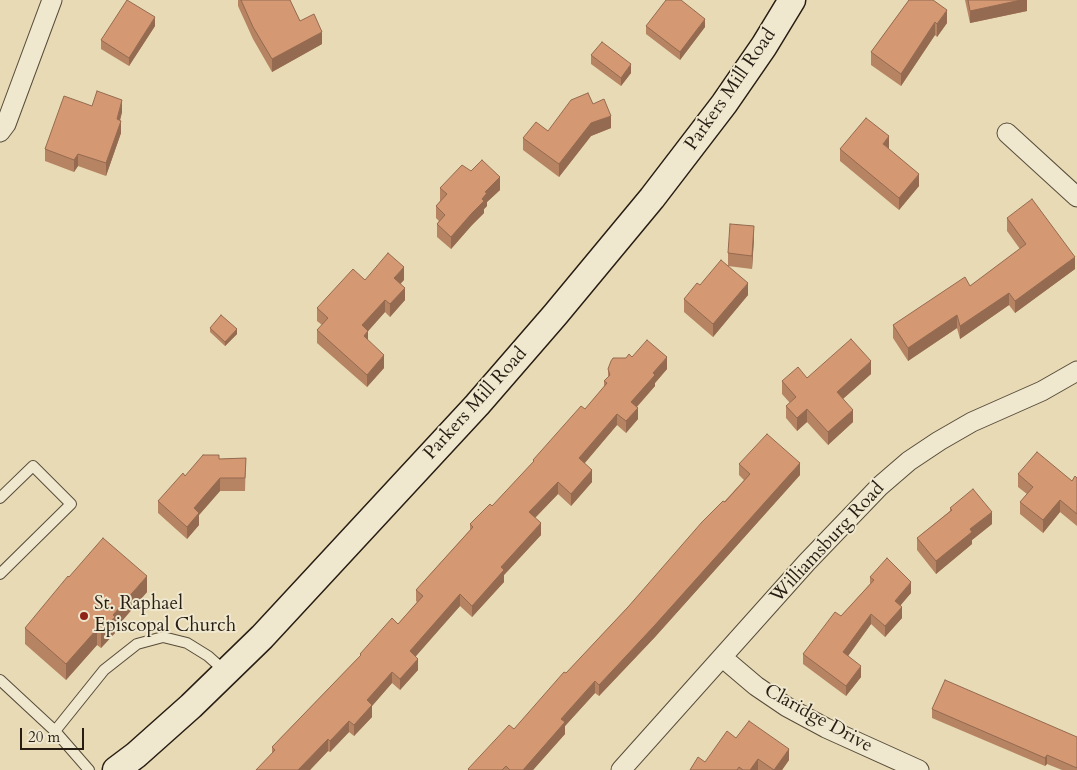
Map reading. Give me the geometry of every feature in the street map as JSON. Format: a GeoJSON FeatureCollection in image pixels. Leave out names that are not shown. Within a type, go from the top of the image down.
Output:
{"type":"FeatureCollection","features":[{"type":"Feature","properties":{"kind":"main road","name":"Parkers Mill Road"},"geometry":{"type":"LineString","coordinates":[[116,770],[192,706],[262,636],[477,405],[652,198],[724,104],[764,46],[792,0]]}},
{"type":"Feature","properties":{"kind":"street"},"geometry":{"type":"LineString","coordinates":[[0,132],[6,124],[52,0]]}},
{"type":"Feature","properties":{"kind":"street"},"geometry":{"type":"LineString","coordinates":[[1007,133],[1077,197]]}},
{"type":"Feature","properties":{"kind":"street","name":"Williamsburg Road"},"geometry":{"type":"LineString","coordinates":[[621,770],[847,518],[880,486],[909,461],[939,441],[972,422],[1042,391],[1076,373]]}},
{"type":"Feature","properties":{"kind":"street","name":"Claridge Drive"},"geometry":{"type":"LineString","coordinates":[[723,658],[756,686],[787,707],[826,728],[919,770]]}},
{"type":"Feature","properties":{"kind":"lane"},"geometry":{"type":"LineString","coordinates":[[0,498],[33,466],[71,504],[0,574]]}},
{"type":"Feature","properties":{"kind":"lane"},"geometry":{"type":"LineString","coordinates":[[55,731],[104,670],[138,644],[163,636],[187,643],[208,656],[226,672]]}},
{"type":"Feature","properties":{"kind":"lane"},"geometry":{"type":"LineString","coordinates":[[0,680],[55,731],[89,770]]}},
{"type":"Feature","properties":{"kind":"building"},"geometry":{"type":"Polygon","coordinates":[[[127,0],[155,17],[129,58],[101,40],[127,0]]]}},
{"type":"Feature","properties":{"kind":"building"},"geometry":{"type":"Polygon","coordinates":[[[241,0],[290,0],[300,21],[314,14],[322,32],[272,59],[253,27],[241,0]]]}},
{"type":"Feature","properties":{"kind":"building"},"geometry":{"type":"Polygon","coordinates":[[[666,0],[681,0],[705,19],[680,52],[646,26],[666,0]]]}},
{"type":"Feature","properties":{"kind":"building"},"geometry":{"type":"Polygon","coordinates":[[[909,0],[933,0],[947,10],[937,24],[935,22],[901,74],[871,52],[909,0]]]}},
{"type":"Feature","properties":{"kind":"building"},"geometry":{"type":"Polygon","coordinates":[[[968,0],[1021,0],[970,11],[968,0]]]}},
{"type":"Feature","properties":{"kind":"building"},"geometry":{"type":"Polygon","coordinates":[[[602,42],[631,64],[621,78],[591,55],[602,42]]]}},
{"type":"Feature","properties":{"kind":"building"},"geometry":{"type":"Polygon","coordinates":[[[97,91],[122,100],[117,119],[121,121],[106,163],[78,154],[74,160],[45,149],[64,96],[92,106],[97,91]]]}},
{"type":"Feature","properties":{"kind":"building"},"geometry":{"type":"Polygon","coordinates":[[[588,93],[593,104],[604,99],[611,116],[591,123],[559,164],[523,138],[536,122],[548,131],[571,100],[588,93]]]}},
{"type":"Feature","properties":{"kind":"building"},"geometry":{"type":"Polygon","coordinates":[[[866,118],[889,136],[883,144],[919,174],[899,198],[840,149],[866,118]]]}},
{"type":"Feature","properties":{"kind":"building"},"geometry":{"type":"Polygon","coordinates":[[[482,160],[500,177],[485,192],[487,193],[482,199],[484,201],[451,237],[437,224],[445,215],[436,206],[447,194],[440,188],[462,165],[471,171],[482,160]]]}},
{"type":"Feature","properties":{"kind":"building"},"geometry":{"type":"Polygon","coordinates":[[[1032,199],[1075,257],[1015,301],[1009,293],[960,326],[957,315],[908,348],[893,325],[965,277],[970,286],[1026,244],[1007,218],[1032,199]]]}},
{"type":"Feature","properties":{"kind":"building"},"geometry":{"type":"Polygon","coordinates":[[[730,224],[754,226],[752,256],[728,253],[730,224]]]}},
{"type":"Feature","properties":{"kind":"building"},"geometry":{"type":"Polygon","coordinates":[[[388,253],[404,267],[394,278],[405,288],[390,304],[385,300],[362,325],[368,331],[364,336],[384,355],[367,375],[317,330],[328,318],[317,308],[353,269],[365,280],[388,253]]]}},
{"type":"Feature","properties":{"kind":"building"},"geometry":{"type":"Polygon","coordinates":[[[721,260],[748,283],[713,324],[684,299],[697,283],[700,285],[721,260]]]}},
{"type":"Feature","properties":{"kind":"building"},"geometry":{"type":"Polygon","coordinates":[[[221,315],[237,329],[225,342],[210,328],[221,315]]]}},
{"type":"Feature","properties":{"kind":"building"},"geometry":{"type":"Polygon","coordinates":[[[851,339],[871,361],[837,392],[853,410],[828,432],[807,409],[797,418],[786,406],[796,397],[782,381],[798,367],[807,378],[851,339]]]}},
{"type":"Feature","properties":{"kind":"building"},"geometry":{"type":"Polygon","coordinates":[[[647,340],[667,357],[653,373],[655,375],[631,402],[638,408],[626,421],[617,414],[579,458],[592,470],[571,494],[558,482],[529,512],[541,523],[501,567],[504,570],[472,606],[460,594],[410,651],[418,659],[400,679],[392,672],[367,700],[372,705],[354,725],[349,721],[330,741],[328,739],[298,770],[256,770],[275,750],[272,747],[361,655],[392,618],[398,624],[423,596],[416,590],[473,527],[470,524],[490,504],[492,506],[581,406],[585,409],[607,383],[604,381],[610,375],[608,369],[613,358],[626,358],[629,354],[632,357],[647,340]]]}},
{"type":"Feature","properties":{"kind":"building"},"geometry":{"type":"Polygon","coordinates":[[[767,434],[800,463],[599,685],[595,681],[561,719],[565,722],[523,770],[510,770],[506,766],[502,770],[469,770],[509,725],[514,729],[564,672],[566,673],[628,607],[702,522],[723,501],[725,502],[750,474],[739,464],[767,434]]]}},
{"type":"Feature","properties":{"kind":"building"},"geometry":{"type":"Polygon","coordinates":[[[1037,452],[1072,481],[1075,476],[1077,478],[1077,514],[1060,500],[1043,520],[1020,502],[1033,487],[1018,474],[1037,452]]]}},
{"type":"Feature","properties":{"kind":"building"},"geometry":{"type":"Polygon","coordinates":[[[203,455],[219,455],[219,459],[246,458],[245,478],[220,478],[194,508],[199,513],[187,527],[158,501],[183,473],[185,476],[203,455]]]}},
{"type":"Feature","properties":{"kind":"building"},"geometry":{"type":"Polygon","coordinates":[[[973,489],[992,512],[970,529],[972,532],[936,561],[917,538],[952,510],[950,508],[973,489]]]}},
{"type":"Feature","properties":{"kind":"building","name":"St. Raphael Episcopal Church"},"geometry":{"type":"Polygon","coordinates":[[[103,538],[147,576],[113,615],[115,617],[101,632],[97,629],[66,664],[25,628],[68,576],[103,538]]]}},
{"type":"Feature","properties":{"kind":"building"},"geometry":{"type":"Polygon","coordinates":[[[887,558],[911,582],[895,601],[902,607],[885,626],[871,614],[843,652],[861,666],[846,686],[803,654],[835,612],[841,616],[874,580],[870,577],[887,558]]]}},
{"type":"Feature","properties":{"kind":"building"},"geometry":{"type":"Polygon","coordinates":[[[945,680],[1077,737],[1077,768],[1047,755],[1045,758],[932,709],[945,680]]]}},
{"type":"Feature","properties":{"kind":"building"},"geometry":{"type":"Polygon","coordinates":[[[749,721],[789,749],[774,770],[758,759],[750,770],[743,770],[739,767],[737,770],[690,770],[698,757],[705,762],[727,731],[736,738],[749,721]]]}},
{"type":"Feature","properties":{"kind":"place","name":"St. Raphael Episcopal Church"},"geometry":{"type":"Point","coordinates":[84,616]}}]}
